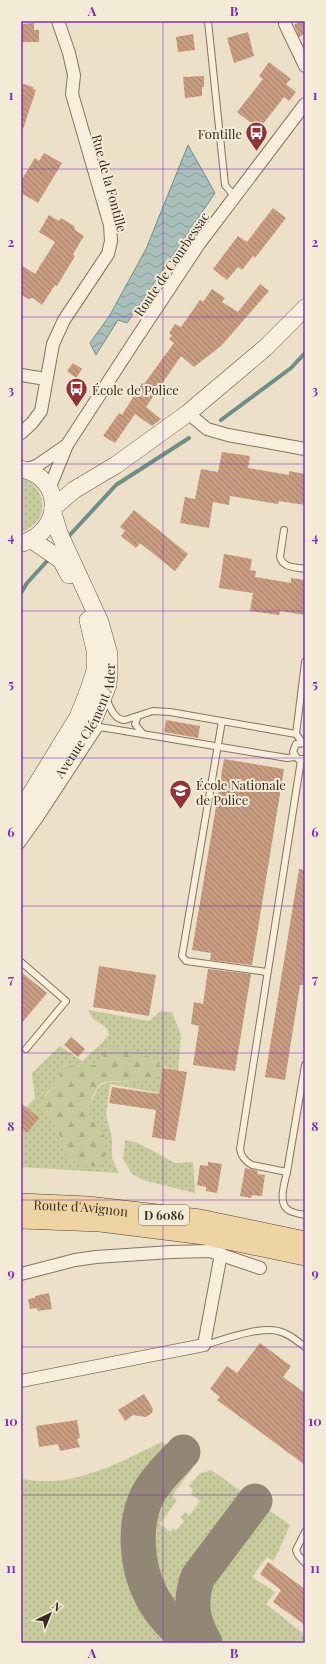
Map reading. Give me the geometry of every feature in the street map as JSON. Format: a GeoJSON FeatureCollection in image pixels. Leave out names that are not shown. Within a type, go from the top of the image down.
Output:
{"type":"FeatureCollection","features":[{"type":"Feature","properties":{"kind":"main road","name":"Route d'Avignon"},"geometry":{"type":"LineString","coordinates":[[21,1203],[88,1206],[200,1219],[305,1241]]}},
{"type":"Feature","properties":{"kind":"main road","name":"Route d'Avignon"},"geometry":{"type":"LineString","coordinates":[[21,1219],[100,1222],[204,1235],[305,1256]]}},
{"type":"Feature","properties":{"kind":"street","name":"Rue de la Fontille"},"geometry":{"type":"LineString","coordinates":[[23,430],[32,423],[41,411],[53,344],[64,320],[108,254],[111,241],[110,225],[72,94],[74,75],[69,53],[58,21]]}},
{"type":"Feature","properties":{"kind":"street"},"geometry":{"type":"LineString","coordinates":[[285,21],[285,24],[305,66]]}},
{"type":"Feature","properties":{"kind":"street","name":"Route de Courbessac"},"geometry":{"type":"LineString","coordinates":[[51,501],[66,445],[199,244],[305,104]]}},
{"type":"Feature","properties":{"kind":"street"},"geometry":{"type":"LineString","coordinates":[[51,501],[74,490],[116,465],[188,413],[265,348],[305,308]]}},
{"type":"Feature","properties":{"kind":"street"},"geometry":{"type":"LineString","coordinates":[[21,375],[46,379]]}},
{"type":"Feature","properties":{"kind":"street"},"geometry":{"type":"LineString","coordinates":[[188,413],[207,429],[228,436],[305,449]]}},
{"type":"Feature","properties":{"kind":"street","name":"Route de Courbessac"},"geometry":{"type":"LineString","coordinates":[[23,470],[38,465],[66,445]]}},
{"type":"Feature","properties":{"kind":"street"},"geometry":{"type":"LineString","coordinates":[[23,470],[39,477],[51,501],[49,524],[42,533],[27,542]]}},
{"type":"Feature","properties":{"kind":"street","name":"Avenue Clément Ader"},"geometry":{"type":"LineString","coordinates":[[21,810],[78,718],[88,692],[98,687],[108,685],[109,654],[100,622],[59,534],[51,501]]}},
{"type":"Feature","properties":{"kind":"street","name":"Avenue Clément Ader"},"geometry":{"type":"LineString","coordinates":[[21,831],[94,721],[98,687],[93,636],[86,612],[75,586],[61,560],[27,542]]}},
{"type":"Feature","properties":{"kind":"street"},"geometry":{"type":"LineString","coordinates":[[21,1274],[96,1256],[210,1251],[260,1268]]}},
{"type":"Feature","properties":{"kind":"street"},"geometry":{"type":"LineString","coordinates":[[21,1381],[204,1345],[221,1254]]}},
{"type":"Feature","properties":{"kind":"lane"},"geometry":{"type":"LineString","coordinates":[[208,21],[225,185],[235,197]]}},
{"type":"Feature","properties":{"kind":"lane"},"geometry":{"type":"LineString","coordinates":[[284,530],[280,557],[281,562],[285,565],[305,569]]}},
{"type":"Feature","properties":{"kind":"lane"},"geometry":{"type":"LineString","coordinates":[[296,734],[305,662]]}},
{"type":"Feature","properties":{"kind":"lane"},"geometry":{"type":"LineString","coordinates":[[98,687],[116,717],[125,720],[153,711],[296,734],[304,743],[294,746],[293,752],[300,759]]}},
{"type":"Feature","properties":{"kind":"lane"},"geometry":{"type":"LineString","coordinates":[[138,716],[135,724],[143,734]]}},
{"type":"Feature","properties":{"kind":"lane"},"geometry":{"type":"LineString","coordinates":[[21,845],[39,820],[94,721],[143,734],[300,759]]}},
{"type":"Feature","properties":{"kind":"lane"},"geometry":{"type":"LineString","coordinates":[[222,721],[182,956],[186,961],[267,972]]}},
{"type":"Feature","properties":{"kind":"lane"},"geometry":{"type":"LineString","coordinates":[[287,1172],[252,1165],[243,1158],[240,1149],[300,759]]}},
{"type":"Feature","properties":{"kind":"lane"},"geometry":{"type":"LineString","coordinates":[[21,962],[66,1001],[26,1050]]}},
{"type":"Feature","properties":{"kind":"lane"},"geometry":{"type":"LineString","coordinates":[[305,1065],[283,1198],[285,1206],[290,1211],[305,1215]]}},
{"type":"Feature","properties":{"kind":"lane"},"geometry":{"type":"LineString","coordinates":[[204,1345],[265,1330],[277,1331],[288,1335],[305,1347]]}},
{"type":"Feature","properties":{"kind":"lane"},"geometry":{"type":"LineString","coordinates":[[305,1532],[296,1550],[298,1555],[305,1563]]}},
{"type":"Feature","properties":{"kind":"green space"},"geometry":{"type":"Polygon","coordinates":[[[21,478],[34,485],[41,498],[42,505],[42,512],[38,519],[31,527],[22,532],[21,478]]]}},
{"type":"Feature","properties":{"kind":"green space"},"geometry":{"type":"Polygon","coordinates":[[[88,1010],[149,1021],[161,1011],[172,1012],[181,1035],[178,1071],[164,1067],[159,1093],[110,1084],[106,1115],[112,1138],[112,1158],[119,1173],[21,1167],[21,1113],[35,1098],[32,1073],[60,1046],[82,1061],[103,1042],[109,1034],[106,1027],[93,1019],[88,1010]],[[104,1051],[102,1061],[97,1064],[79,1067],[64,1065],[58,1081],[45,1095],[52,1120],[64,1145],[68,1159],[105,1143],[100,1129],[89,1118],[87,1113],[92,1100],[101,1085],[106,1083],[143,1081],[159,1062],[145,1056],[104,1051]]]}},
{"type":"Feature","properties":{"kind":"green space"},"geometry":{"type":"Polygon","coordinates":[[[110,1046],[131,1049],[159,1061],[160,1068],[153,1078],[147,1081],[105,1082],[95,1091],[87,1113],[102,1130],[105,1142],[105,1157],[95,1166],[83,1166],[68,1159],[64,1145],[52,1120],[37,1106],[58,1081],[63,1065],[83,1067],[97,1064],[102,1061],[104,1051],[110,1046]]]}},
{"type":"Feature","properties":{"kind":"green space"},"geometry":{"type":"Polygon","coordinates":[[[125,1140],[138,1143],[175,1163],[193,1162],[195,1193],[143,1180],[132,1174],[123,1159],[125,1140]]]}},
{"type":"Feature","properties":{"kind":"green space"},"geometry":{"type":"Polygon","coordinates":[[[162,1442],[191,1460],[192,1469],[172,1496],[177,1500],[160,1524],[171,1532],[173,1528],[176,1531],[184,1521],[181,1517],[185,1512],[189,1516],[200,1501],[191,1494],[193,1489],[189,1486],[199,1474],[211,1470],[290,1525],[274,1561],[267,1557],[252,1577],[275,1592],[266,1604],[305,1635],[305,1643],[21,1643],[21,1479],[48,1481],[81,1476],[109,1467],[162,1442]]]}},
{"type":"Feature","properties":{"kind":"water"},"geometry":{"type":"Polygon","coordinates":[[[188,145],[215,193],[127,323],[118,320],[96,355],[90,343],[110,315],[146,249],[188,145]]]}},
{"type":"Feature","properties":{"kind":"building"},"geometry":{"type":"Polygon","coordinates":[[[301,21],[305,21],[305,34],[299,37],[294,25],[301,21]]]}},
{"type":"Feature","properties":{"kind":"building"},"geometry":{"type":"Polygon","coordinates":[[[34,23],[34,30],[39,30],[39,42],[21,42],[21,24],[34,23]]]}},
{"type":"Feature","properties":{"kind":"building"},"geometry":{"type":"Polygon","coordinates":[[[248,32],[254,56],[234,63],[227,38],[248,32]]]}},
{"type":"Feature","properties":{"kind":"building"},"geometry":{"type":"Polygon","coordinates":[[[193,34],[195,50],[178,52],[176,37],[193,34]]]}},
{"type":"Feature","properties":{"kind":"building"},"geometry":{"type":"Polygon","coordinates":[[[269,62],[291,79],[286,84],[296,92],[289,101],[284,97],[259,129],[237,112],[263,79],[259,76],[269,62]]]}},
{"type":"Feature","properties":{"kind":"building"},"geometry":{"type":"Polygon","coordinates":[[[204,76],[202,96],[185,98],[183,77],[204,76]]]}},
{"type":"Feature","properties":{"kind":"building"},"geometry":{"type":"Polygon","coordinates":[[[21,83],[33,87],[33,89],[36,90],[23,129],[21,129],[21,83]]]}},
{"type":"Feature","properties":{"kind":"building"},"geometry":{"type":"Polygon","coordinates":[[[44,153],[62,163],[38,203],[21,193],[21,185],[23,181],[22,179],[35,158],[39,161],[44,153]]]}},
{"type":"Feature","properties":{"kind":"building"},"geometry":{"type":"Polygon","coordinates":[[[273,208],[286,218],[255,258],[253,256],[242,270],[238,267],[227,280],[213,269],[238,236],[247,242],[273,208]]]}},
{"type":"Feature","properties":{"kind":"building"},"geometry":{"type":"Polygon","coordinates":[[[49,215],[59,221],[61,218],[74,226],[75,230],[84,236],[73,254],[75,256],[57,286],[55,285],[42,305],[33,298],[29,299],[21,295],[21,265],[35,274],[55,242],[39,232],[49,215]]]}},
{"type":"Feature","properties":{"kind":"building"},"geometry":{"type":"Polygon","coordinates":[[[260,284],[269,291],[221,346],[194,367],[181,356],[146,407],[161,419],[152,426],[135,414],[115,443],[103,436],[119,413],[122,415],[142,383],[144,384],[174,343],[169,339],[172,335],[169,333],[175,324],[181,327],[200,300],[203,302],[212,289],[225,298],[222,302],[238,312],[260,284]]]}},
{"type":"Feature","properties":{"kind":"building"},"geometry":{"type":"Polygon","coordinates":[[[73,363],[82,369],[76,378],[67,371],[73,363]]]}},
{"type":"Feature","properties":{"kind":"building"},"geometry":{"type":"Polygon","coordinates":[[[222,452],[250,456],[248,468],[289,475],[289,471],[305,474],[305,505],[279,501],[278,504],[230,496],[229,505],[213,502],[209,528],[180,523],[185,497],[195,499],[201,469],[218,472],[222,452]]]}},
{"type":"Feature","properties":{"kind":"building"},"geometry":{"type":"Polygon","coordinates":[[[134,510],[188,554],[175,571],[140,543],[136,548],[121,536],[125,531],[120,527],[134,510]]]}},
{"type":"Feature","properties":{"kind":"building"},"geometry":{"type":"Polygon","coordinates":[[[224,554],[252,559],[250,570],[256,571],[255,577],[291,583],[291,578],[305,580],[305,615],[280,611],[279,615],[250,611],[253,593],[219,588],[224,554]]]}},
{"type":"Feature","properties":{"kind":"building"},"geometry":{"type":"Polygon","coordinates":[[[166,720],[200,726],[198,738],[164,732],[166,720]]]}},
{"type":"Feature","properties":{"kind":"building"},"geometry":{"type":"Polygon","coordinates":[[[224,759],[284,769],[252,965],[210,960],[211,953],[192,950],[224,759]]]}},
{"type":"Feature","properties":{"kind":"building"},"geometry":{"type":"Polygon","coordinates":[[[299,869],[305,870],[305,976],[303,985],[300,985],[285,1080],[265,1077],[299,869]]]}},
{"type":"Feature","properties":{"kind":"building"},"geometry":{"type":"Polygon","coordinates":[[[99,966],[156,975],[149,1016],[93,1007],[99,966]]]}},
{"type":"Feature","properties":{"kind":"building"},"geometry":{"type":"Polygon","coordinates":[[[208,969],[251,974],[235,1071],[193,1065],[199,1026],[191,1024],[194,1002],[203,1004],[208,969]]]}},
{"type":"Feature","properties":{"kind":"building"},"geometry":{"type":"Polygon","coordinates":[[[21,972],[47,993],[21,1024],[21,972]]]}},
{"type":"Feature","properties":{"kind":"building"},"geometry":{"type":"Polygon","coordinates":[[[71,1037],[85,1049],[78,1057],[64,1045],[71,1037]]]}},
{"type":"Feature","properties":{"kind":"building"},"geometry":{"type":"Polygon","coordinates":[[[163,1068],[187,1072],[175,1141],[152,1137],[156,1110],[109,1103],[112,1087],[159,1094],[163,1068]]]}},
{"type":"Feature","properties":{"kind":"building"},"geometry":{"type":"Polygon","coordinates":[[[21,1103],[39,1118],[27,1133],[21,1128],[21,1103]]]}},
{"type":"Feature","properties":{"kind":"building"},"geometry":{"type":"Polygon","coordinates":[[[208,1162],[222,1164],[217,1193],[206,1191],[206,1187],[197,1185],[200,1165],[208,1166],[208,1162]]]}},
{"type":"Feature","properties":{"kind":"building"},"geometry":{"type":"Polygon","coordinates":[[[245,1168],[258,1171],[257,1174],[265,1175],[262,1196],[252,1195],[251,1198],[240,1196],[245,1168]]]}},
{"type":"Feature","properties":{"kind":"building"},"geometry":{"type":"Polygon","coordinates":[[[49,1293],[52,1309],[38,1311],[37,1308],[30,1309],[28,1299],[49,1293]]]}},
{"type":"Feature","properties":{"kind":"building"},"geometry":{"type":"Polygon","coordinates":[[[260,1343],[291,1366],[283,1377],[305,1393],[305,1465],[217,1400],[220,1397],[210,1389],[227,1366],[237,1373],[260,1343]]]}},
{"type":"Feature","properties":{"kind":"building"},"geometry":{"type":"Polygon","coordinates":[[[144,1394],[153,1409],[152,1413],[146,1417],[133,1415],[125,1421],[118,1410],[144,1394]]]}},
{"type":"Feature","properties":{"kind":"building"},"geometry":{"type":"Polygon","coordinates":[[[77,1420],[80,1438],[77,1439],[80,1447],[60,1451],[58,1444],[39,1447],[36,1426],[77,1420]]]}},
{"type":"Feature","properties":{"kind":"building"},"geometry":{"type":"Polygon","coordinates":[[[268,1562],[305,1589],[305,1625],[273,1602],[281,1590],[260,1574],[268,1562]]]}},
{"type":"Feature","properties":{"kind":"waterway"},"geometry":{"type":"LineString","coordinates":[[221,420],[291,368],[305,353]]}},
{"type":"Feature","properties":{"kind":"waterway"},"geometry":{"type":"LineString","coordinates":[[68,537],[116,485],[189,438]]}},
{"type":"Feature","properties":{"kind":"waterway"},"geometry":{"type":"LineString","coordinates":[[21,593],[27,583],[48,560]]}},
{"type":"Feature","properties":{"kind":"taxiway"},"geometry":{"type":"LineString","coordinates":[[183,1452],[160,1477],[148,1494],[143,1505],[140,1518],[138,1544],[142,1571],[151,1595],[159,1609],[169,1621],[193,1643]]}},
{"type":"Feature","properties":{"kind":"taxiway"},"geometry":{"type":"LineString","coordinates":[[205,1643],[197,1627],[193,1611],[193,1594],[198,1577],[255,1501]]}},
{"type":"Feature","properties":{"kind":"place","name":"Fontille"},"geometry":{"type":"Point","coordinates":[257,152]}},
{"type":"Feature","properties":{"kind":"place","name":"École de Police"},"geometry":{"type":"Point","coordinates":[76,408]}},
{"type":"Feature","properties":{"kind":"place","name":"École Nationale de Police"},"geometry":{"type":"Point","coordinates":[181,810]}}]}
